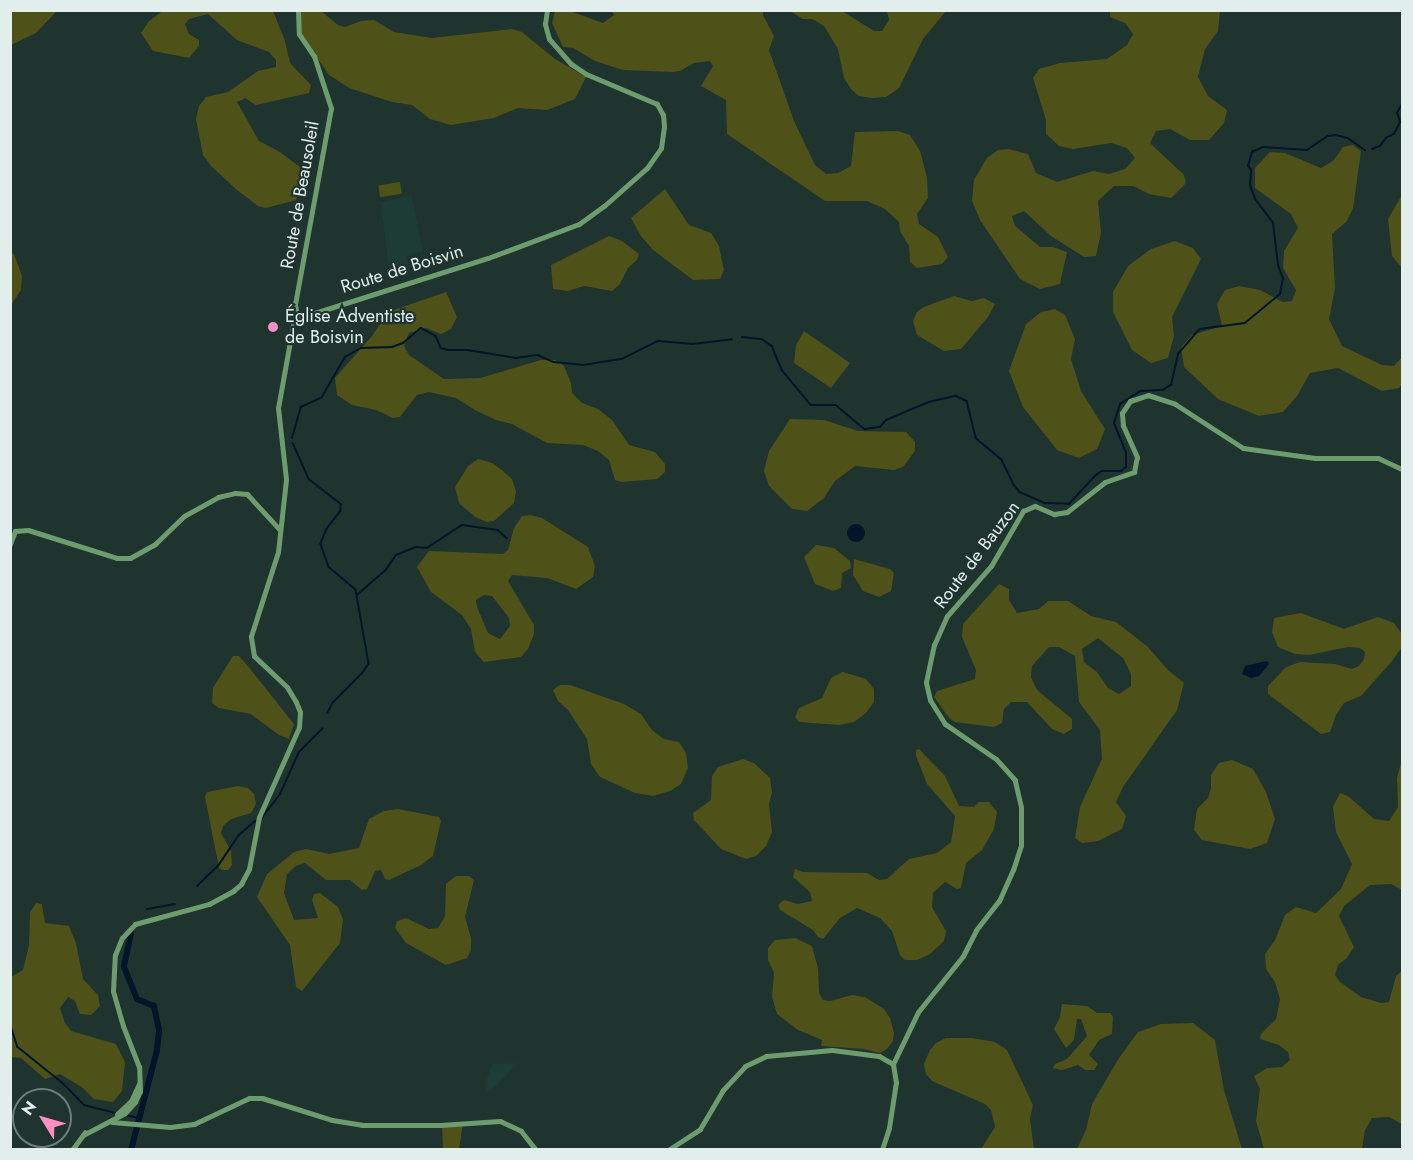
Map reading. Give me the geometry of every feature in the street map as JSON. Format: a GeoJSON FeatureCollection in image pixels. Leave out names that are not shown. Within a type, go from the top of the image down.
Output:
{"type":"FeatureCollection","features":[{"type":"Feature","properties":{"kind":"street","name":"Route de Beausoleil"},"geometry":{"type":"LineString","coordinates":[[298,10],[299,34],[318,66],[331,108],[295,305],[298,319]]}},
{"type":"Feature","properties":{"kind":"street","name":"Route de Boisvin"},"geometry":{"type":"LineString","coordinates":[[298,319],[488,258],[579,224],[604,206],[652,162],[661,148],[664,126],[660,109],[648,99],[586,74],[571,64],[549,39],[545,24],[547,10]]}},
{"type":"Feature","properties":{"kind":"street"},"geometry":{"type":"LineString","coordinates":[[72,1149],[83,1135],[111,1121],[135,1102],[140,1091],[139,1067],[123,1026],[113,991],[115,955],[119,944],[135,924],[209,904],[233,891],[249,869],[259,818],[300,720],[300,712],[292,695],[254,656],[251,648],[254,624],[276,562],[286,479],[279,408],[291,332],[298,319]]}},
{"type":"Feature","properties":{"kind":"street","name":"Route de Bauzon"},"geometry":{"type":"LineString","coordinates":[[893,1064],[918,1012],[963,956],[976,930],[999,901],[1021,845],[1021,807],[1015,780],[996,759],[945,724],[930,700],[926,682],[934,645],[947,616],[991,566],[1023,511],[1035,506],[1054,514],[1067,512],[1105,482],[1134,472],[1137,457],[1123,425],[1122,413],[1130,401],[1148,395],[1175,404],[1239,446],[1315,458],[1378,458],[1402,469]]}},
{"type":"Feature","properties":{"kind":"street"},"geometry":{"type":"LineString","coordinates":[[10,544],[15,531],[28,530],[117,558],[130,558],[155,544],[184,516],[218,497],[235,493],[247,494],[280,530]]}},
{"type":"Feature","properties":{"kind":"street"},"geometry":{"type":"LineString","coordinates":[[668,1149],[700,1129],[728,1084],[745,1066],[759,1058],[832,1050],[879,1056],[893,1064],[896,1082],[889,1128],[882,1149]]}},
{"type":"Feature","properties":{"kind":"street"},"geometry":{"type":"LineString","coordinates":[[111,1121],[170,1127],[194,1124],[249,1098],[262,1098],[332,1120],[362,1125],[440,1125],[500,1120],[521,1131],[536,1149]]}},
{"type":"Feature","properties":{"kind":"shaded area"},"geometry":{"type":"Polygon","coordinates":[[[11,10],[57,11],[36,33],[11,45],[11,10]]]}},
{"type":"Feature","properties":{"kind":"shaded area"},"geometry":{"type":"Polygon","coordinates":[[[164,10],[273,11],[285,41],[290,63],[311,85],[309,93],[256,105],[245,98],[237,102],[259,141],[280,152],[301,168],[306,180],[296,200],[266,208],[258,206],[237,190],[211,166],[203,155],[196,119],[199,106],[206,97],[228,92],[258,71],[276,67],[276,60],[269,52],[237,40],[208,14],[189,19],[185,24],[189,34],[199,40],[199,46],[189,58],[153,51],[141,33],[149,21],[164,10]]]}},
{"type":"Feature","properties":{"kind":"shaded area"},"geometry":{"type":"Polygon","coordinates":[[[300,11],[321,11],[338,25],[345,27],[361,21],[374,20],[394,32],[432,38],[512,29],[522,32],[555,59],[586,77],[575,99],[547,110],[518,108],[494,118],[451,125],[430,119],[412,105],[392,102],[349,88],[328,74],[301,33],[300,11]]]}},
{"type":"Feature","properties":{"kind":"shaded area"},"geometry":{"type":"Polygon","coordinates":[[[555,11],[570,11],[603,23],[614,15],[612,11],[763,11],[774,36],[769,50],[794,121],[815,165],[826,174],[838,173],[851,166],[855,132],[898,131],[910,135],[920,151],[927,177],[928,198],[917,214],[919,224],[938,237],[948,257],[942,264],[917,268],[910,262],[909,246],[900,231],[899,222],[885,209],[867,201],[825,201],[727,134],[726,100],[701,86],[713,66],[710,61],[694,63],[680,71],[672,72],[623,70],[595,61],[573,48],[563,47],[552,23],[555,11]]]}},
{"type":"Feature","properties":{"kind":"shaded area"},"geometry":{"type":"Polygon","coordinates":[[[790,11],[842,11],[874,31],[882,31],[889,20],[887,11],[946,11],[923,39],[899,88],[886,97],[872,98],[859,96],[851,89],[844,78],[838,49],[824,26],[812,19],[803,19],[790,11]]]}},
{"type":"Feature","properties":{"kind":"shaded area"},"geometry":{"type":"Polygon","coordinates":[[[1110,11],[1220,11],[1218,31],[1205,49],[1198,77],[1208,96],[1227,110],[1224,123],[1209,140],[1190,140],[1170,129],[1156,131],[1150,143],[1184,175],[1186,183],[1171,198],[1149,194],[1133,186],[1114,186],[1098,201],[1101,233],[1096,256],[1084,257],[1051,236],[1024,211],[1012,216],[1015,226],[1040,247],[1053,247],[1067,252],[1060,284],[1040,289],[1020,279],[980,220],[972,201],[974,180],[987,158],[998,150],[1008,149],[1028,154],[1036,173],[1057,182],[1093,171],[1109,174],[1125,169],[1135,158],[1127,148],[1111,143],[1073,149],[1059,146],[1046,134],[1046,120],[1033,78],[1039,69],[1060,63],[1107,59],[1127,45],[1133,34],[1125,23],[1110,17],[1110,11]]]}},
{"type":"Feature","properties":{"kind":"shaded area"},"geometry":{"type":"Polygon","coordinates":[[[1353,145],[1361,151],[1353,209],[1346,222],[1332,234],[1335,288],[1329,319],[1342,346],[1382,365],[1394,366],[1402,357],[1402,384],[1399,388],[1382,391],[1338,368],[1310,373],[1297,396],[1283,412],[1259,416],[1218,399],[1184,367],[1181,347],[1192,335],[1222,326],[1217,304],[1225,290],[1239,286],[1260,290],[1283,302],[1292,301],[1296,290],[1283,268],[1284,251],[1298,228],[1291,214],[1255,188],[1255,168],[1270,152],[1285,153],[1321,168],[1333,161],[1343,147],[1353,145]]]}},
{"type":"Feature","properties":{"kind":"shaded area"},"geometry":{"type":"Polygon","coordinates":[[[400,182],[402,194],[380,197],[378,185],[400,182]]]}},
{"type":"Feature","properties":{"kind":"shaded area"},"geometry":{"type":"Polygon","coordinates":[[[665,189],[689,225],[711,233],[719,246],[724,270],[720,279],[693,280],[653,250],[641,236],[631,218],[665,189]]]}},
{"type":"Feature","properties":{"kind":"shaded area"},"geometry":{"type":"Polygon","coordinates":[[[1402,195],[1402,268],[1392,256],[1388,219],[1402,195]]]}},
{"type":"Feature","properties":{"kind":"shaded area"},"geometry":{"type":"Polygon","coordinates":[[[412,196],[423,252],[407,255],[409,275],[390,277],[381,202],[412,196]]]}},
{"type":"Feature","properties":{"kind":"shaded area"},"geometry":{"type":"Polygon","coordinates":[[[609,236],[622,241],[639,254],[637,260],[628,268],[620,284],[612,291],[584,286],[568,291],[553,289],[551,265],[609,236]]]}},
{"type":"Feature","properties":{"kind":"shaded area"},"geometry":{"type":"Polygon","coordinates":[[[1175,241],[1193,248],[1201,259],[1172,317],[1174,336],[1168,358],[1151,363],[1132,350],[1113,312],[1113,292],[1128,266],[1151,249],[1175,241]]]}},
{"type":"Feature","properties":{"kind":"shaded area"},"geometry":{"type":"Polygon","coordinates":[[[10,252],[14,254],[22,276],[21,290],[11,305],[10,252]]]}},
{"type":"Feature","properties":{"kind":"shaded area"},"geometry":{"type":"Polygon","coordinates":[[[446,292],[457,317],[451,329],[441,334],[426,328],[409,333],[404,346],[409,355],[444,379],[480,378],[541,360],[555,360],[564,366],[571,383],[572,393],[582,403],[598,409],[612,420],[629,445],[655,452],[665,464],[665,472],[657,479],[622,482],[615,480],[609,460],[598,451],[583,445],[547,443],[512,424],[496,420],[475,410],[456,398],[429,392],[417,395],[400,417],[393,418],[376,410],[352,405],[337,395],[335,378],[372,336],[388,312],[446,292]]]}},
{"type":"Feature","properties":{"kind":"shaded area"},"geometry":{"type":"Polygon","coordinates":[[[954,296],[972,301],[984,298],[995,304],[988,317],[961,349],[944,351],[917,335],[913,321],[917,312],[924,307],[954,296]]]}},
{"type":"Feature","properties":{"kind":"shaded area"},"geometry":{"type":"Polygon","coordinates":[[[1055,309],[1065,315],[1075,339],[1071,359],[1081,391],[1105,429],[1097,449],[1079,458],[1057,450],[1023,407],[1009,371],[1026,324],[1041,312],[1055,309]]]}},
{"type":"Feature","properties":{"kind":"shaded area"},"geometry":{"type":"Polygon","coordinates":[[[804,331],[850,363],[831,388],[794,363],[796,345],[804,331]]]}},
{"type":"Feature","properties":{"kind":"shaded area"},"geometry":{"type":"Polygon","coordinates":[[[790,419],[824,420],[858,431],[906,432],[915,442],[915,451],[903,467],[894,470],[855,466],[835,481],[824,498],[807,511],[792,509],[769,486],[764,471],[769,451],[790,419]]]}},
{"type":"Feature","properties":{"kind":"shaded area"},"geometry":{"type":"Polygon","coordinates":[[[478,459],[492,463],[502,470],[512,479],[516,491],[514,503],[494,521],[487,522],[475,517],[459,503],[455,487],[468,466],[478,459]]]}},
{"type":"Feature","properties":{"kind":"shaded area"},"geometry":{"type":"Polygon","coordinates":[[[522,516],[542,518],[588,547],[595,566],[593,577],[576,589],[547,578],[512,575],[508,581],[534,625],[534,634],[528,649],[521,657],[484,662],[475,652],[471,629],[462,615],[431,592],[417,567],[429,551],[503,554],[508,550],[514,528],[522,516]],[[484,595],[476,600],[477,607],[488,633],[500,639],[510,626],[509,618],[492,596],[484,595]]]}},
{"type":"Feature","properties":{"kind":"shaded area"},"geometry":{"type":"Polygon","coordinates":[[[816,545],[834,548],[850,561],[851,568],[842,573],[841,588],[833,591],[815,584],[804,557],[816,545]]]}},
{"type":"Feature","properties":{"kind":"shaded area"},"geometry":{"type":"Polygon","coordinates":[[[854,559],[890,569],[894,573],[891,591],[879,597],[863,591],[853,575],[854,559]]]}},
{"type":"Feature","properties":{"kind":"shaded area"},"geometry":{"type":"Polygon","coordinates":[[[999,584],[1009,589],[1009,600],[1017,613],[1039,609],[1048,601],[1068,601],[1091,616],[1116,622],[1147,646],[1168,670],[1184,683],[1177,710],[1123,787],[1116,802],[1126,816],[1122,829],[1098,841],[1082,843],[1075,838],[1080,807],[1102,759],[1100,730],[1079,702],[1075,656],[1059,647],[1049,647],[1032,666],[1031,677],[1037,690],[1072,719],[1072,729],[1064,734],[1052,729],[1027,702],[1011,702],[1004,709],[1002,723],[994,727],[955,722],[949,718],[934,697],[937,691],[975,679],[976,670],[962,637],[963,624],[999,584]],[[1098,638],[1082,649],[1084,662],[1097,672],[1108,688],[1119,694],[1131,686],[1131,674],[1123,658],[1098,638]]]}},
{"type":"Feature","properties":{"kind":"shaded area"},"geometry":{"type":"Polygon","coordinates":[[[1301,613],[1344,629],[1378,617],[1394,623],[1402,634],[1402,647],[1392,661],[1361,696],[1344,703],[1336,715],[1330,732],[1321,734],[1268,694],[1268,686],[1286,667],[1300,662],[1335,664],[1352,669],[1359,666],[1364,659],[1365,652],[1360,648],[1348,647],[1309,655],[1295,654],[1278,647],[1272,632],[1274,618],[1301,613]]]}},
{"type":"Feature","properties":{"kind":"shaded area"},"geometry":{"type":"Polygon","coordinates":[[[233,656],[239,656],[294,724],[289,739],[279,735],[251,714],[219,708],[212,703],[213,688],[233,656]]]}},
{"type":"Feature","properties":{"kind":"shaded area"},"geometry":{"type":"Polygon","coordinates":[[[843,672],[866,679],[874,689],[874,702],[866,713],[854,722],[839,725],[799,722],[795,717],[799,708],[822,698],[831,678],[843,672]]]}},
{"type":"Feature","properties":{"kind":"shaded area"},"geometry":{"type":"Polygon","coordinates":[[[560,685],[570,685],[624,704],[641,714],[652,730],[664,739],[679,742],[686,753],[688,768],[681,784],[670,791],[653,796],[635,793],[600,777],[591,764],[587,739],[568,710],[558,701],[553,690],[560,685]]]}},
{"type":"Feature","properties":{"kind":"shaded area"},"geometry":{"type":"Polygon","coordinates":[[[919,749],[945,776],[959,806],[974,807],[979,802],[989,802],[997,812],[994,829],[982,850],[966,863],[961,888],[957,889],[945,882],[933,893],[932,907],[946,931],[944,941],[930,954],[917,960],[905,960],[900,955],[892,931],[880,918],[857,908],[840,918],[823,939],[818,937],[813,930],[780,910],[778,905],[784,900],[798,904],[812,901],[810,892],[793,877],[795,869],[803,872],[867,873],[879,880],[887,879],[909,859],[937,853],[951,842],[955,816],[927,784],[916,756],[916,750],[919,749]]]}},
{"type":"Feature","properties":{"kind":"shaded area"},"geometry":{"type":"Polygon","coordinates":[[[743,759],[754,763],[770,778],[772,792],[769,804],[772,832],[766,846],[756,856],[746,859],[721,849],[694,820],[693,813],[711,800],[712,776],[718,767],[743,759]]]}},
{"type":"Feature","properties":{"kind":"shaded area"},"geometry":{"type":"Polygon","coordinates":[[[1402,759],[1402,890],[1391,884],[1370,885],[1344,906],[1339,916],[1354,947],[1347,958],[1338,965],[1335,975],[1340,982],[1361,997],[1381,1003],[1389,1002],[1396,976],[1402,971],[1402,1124],[1389,1117],[1372,1118],[1365,1130],[1362,1149],[1264,1149],[1256,1121],[1260,1089],[1254,1076],[1267,1068],[1282,1067],[1290,1060],[1288,1052],[1279,1045],[1260,1039],[1261,1034],[1276,1019],[1280,999],[1275,982],[1266,969],[1265,954],[1275,940],[1285,915],[1296,907],[1316,913],[1341,889],[1352,864],[1336,832],[1333,807],[1340,793],[1348,796],[1374,819],[1389,821],[1398,807],[1397,778],[1402,759]]]}},
{"type":"Feature","properties":{"kind":"shaded area"},"geometry":{"type":"Polygon","coordinates":[[[1232,760],[1253,769],[1266,792],[1275,819],[1267,843],[1250,849],[1202,840],[1194,830],[1197,809],[1208,798],[1211,775],[1219,763],[1232,760]]]}},
{"type":"Feature","properties":{"kind":"shaded area"},"geometry":{"type":"Polygon","coordinates":[[[238,786],[248,788],[254,794],[256,804],[251,813],[231,819],[223,826],[221,833],[231,851],[232,865],[228,870],[222,870],[219,868],[205,797],[207,792],[238,786]]]}},
{"type":"Feature","properties":{"kind":"shaded area"},"geometry":{"type":"Polygon","coordinates":[[[398,809],[439,817],[441,821],[433,856],[421,865],[389,880],[385,879],[381,870],[375,871],[367,889],[362,890],[350,880],[326,880],[305,863],[296,866],[287,874],[284,893],[294,920],[318,918],[312,900],[314,894],[320,893],[338,907],[343,919],[340,943],[302,991],[296,987],[290,945],[257,897],[267,874],[294,852],[306,849],[329,854],[359,848],[369,819],[384,811],[398,809]]]}},
{"type":"Feature","properties":{"kind":"shaded area"},"geometry":{"type":"Polygon","coordinates":[[[456,876],[469,876],[474,880],[465,917],[471,938],[471,950],[467,958],[446,965],[406,943],[395,928],[397,921],[406,918],[429,929],[438,928],[445,916],[446,884],[456,876]]]}},
{"type":"Feature","properties":{"kind":"shaded area"},"geometry":{"type":"Polygon","coordinates":[[[36,903],[42,904],[45,923],[69,926],[76,943],[83,979],[98,995],[100,1006],[91,1015],[80,1014],[75,1001],[68,997],[60,1008],[65,1023],[71,1031],[116,1044],[125,1062],[122,1091],[113,1102],[94,1099],[83,1088],[60,1074],[45,1079],[21,1058],[11,1057],[11,977],[23,970],[29,945],[30,912],[36,903]]]}},
{"type":"Feature","properties":{"kind":"shaded area"},"geometry":{"type":"Polygon","coordinates":[[[795,938],[812,946],[818,968],[819,993],[823,1000],[830,1001],[852,995],[865,997],[884,1009],[890,1018],[894,1033],[893,1041],[887,1049],[880,1053],[864,1049],[821,1046],[822,1040],[798,1030],[777,1014],[772,997],[774,973],[768,960],[768,948],[775,940],[795,938]]]}},
{"type":"Feature","properties":{"kind":"shaded area"},"geometry":{"type":"Polygon","coordinates":[[[1062,1004],[1087,1006],[1097,1013],[1110,1013],[1113,1017],[1112,1034],[1099,1040],[1089,1055],[1098,1064],[1094,1070],[1085,1070],[1078,1065],[1062,1070],[1053,1068],[1055,1064],[1067,1059],[1087,1036],[1081,1019],[1077,1019],[1074,1040],[1066,1048],[1054,1029],[1060,1017],[1062,1004]]]}},
{"type":"Feature","properties":{"kind":"shaded area"},"geometry":{"type":"Polygon","coordinates":[[[1193,1023],[1215,1040],[1224,1090],[1242,1149],[1077,1149],[1086,1130],[1092,1104],[1119,1058],[1138,1032],[1161,1024],[1193,1023]]]}},
{"type":"Feature","properties":{"kind":"shaded area"},"geometry":{"type":"Polygon","coordinates":[[[946,1038],[972,1038],[995,1042],[1007,1050],[1033,1105],[1030,1119],[1034,1149],[981,1149],[995,1127],[991,1110],[985,1104],[932,1081],[926,1074],[924,1064],[930,1050],[936,1043],[946,1038]]]}},
{"type":"Feature","properties":{"kind":"shaded area"},"geometry":{"type":"Polygon","coordinates":[[[518,1063],[491,1091],[486,1092],[486,1081],[492,1064],[518,1063]]]}},
{"type":"Feature","properties":{"kind":"shaded area"},"geometry":{"type":"Polygon","coordinates":[[[463,1124],[459,1149],[443,1149],[442,1127],[463,1124]]]}},
{"type":"Feature","properties":{"kind":"water"},"geometry":{"type":"Polygon","coordinates":[[[856,524],[862,527],[865,533],[862,539],[856,542],[850,539],[847,533],[850,527],[856,524]]]}},
{"type":"Feature","properties":{"kind":"water"},"geometry":{"type":"Polygon","coordinates":[[[1267,661],[1269,664],[1259,676],[1251,678],[1242,674],[1245,666],[1267,661]]]}},
{"type":"Feature","properties":{"kind":"waterway"},"geometry":{"type":"LineString","coordinates":[[1372,149],[1380,146],[1386,138],[1394,134],[1400,122],[1397,113],[1402,104]]}},
{"type":"Feature","properties":{"kind":"waterway"},"geometry":{"type":"LineString","coordinates":[[742,337],[762,339],[772,346],[782,370],[811,405],[836,405],[865,429],[880,427],[886,420],[929,402],[956,396],[967,401],[976,438],[1002,460],[1020,492],[1045,503],[1069,504],[1102,471],[1121,471],[1126,467],[1126,453],[1114,423],[1120,404],[1141,391],[1163,390],[1171,385],[1178,354],[1200,329],[1245,323],[1280,294],[1283,279],[1278,265],[1273,223],[1255,199],[1250,185],[1251,170],[1248,166],[1252,152],[1263,147],[1307,150],[1328,136],[1336,135],[1348,138],[1365,150]]}},
{"type":"Feature","properties":{"kind":"waterway"},"geometry":{"type":"LineString","coordinates":[[292,438],[301,407],[322,397],[345,357],[361,348],[392,347],[403,343],[421,328],[436,336],[441,348],[448,350],[468,350],[516,358],[538,355],[554,362],[583,365],[622,359],[658,341],[693,344],[732,339]]}},
{"type":"Feature","properties":{"kind":"waterway"},"geometry":{"type":"LineString","coordinates":[[293,443],[309,479],[341,504],[341,511],[327,529],[321,544],[329,567],[356,590],[369,664],[333,703],[328,713]]}},
{"type":"Feature","properties":{"kind":"waterway"},"geometry":{"type":"LineString","coordinates":[[357,595],[385,571],[396,555],[416,547],[427,548],[462,525],[498,530],[507,538]]}},
{"type":"Feature","properties":{"kind":"waterway"},"geometry":{"type":"LineString","coordinates":[[260,820],[280,794],[299,752],[322,729]]}},
{"type":"Feature","properties":{"kind":"waterway"},"geometry":{"type":"LineString","coordinates":[[197,886],[218,866],[239,835],[255,821]]}},
{"type":"Feature","properties":{"kind":"waterway"},"geometry":{"type":"LineString","coordinates":[[147,909],[175,904]]}},
{"type":"Feature","properties":{"kind":"waterway"},"geometry":{"type":"LineString","coordinates":[[131,933],[124,966],[137,999],[154,1006],[159,1030],[157,1050],[131,1150]]}},
{"type":"Feature","properties":{"kind":"waterway"},"geometry":{"type":"LineString","coordinates":[[10,1023],[18,1047],[64,1084],[84,1105],[115,1113]]}},
{"type":"Feature","properties":{"kind":"waterway"},"geometry":{"type":"LineString","coordinates":[[126,1115],[138,1118]]}},
{"type":"Feature","properties":{"kind":"place","name":"Église Adventiste de Boisvin"},"geometry":{"type":"Point","coordinates":[273,327]}}]}
